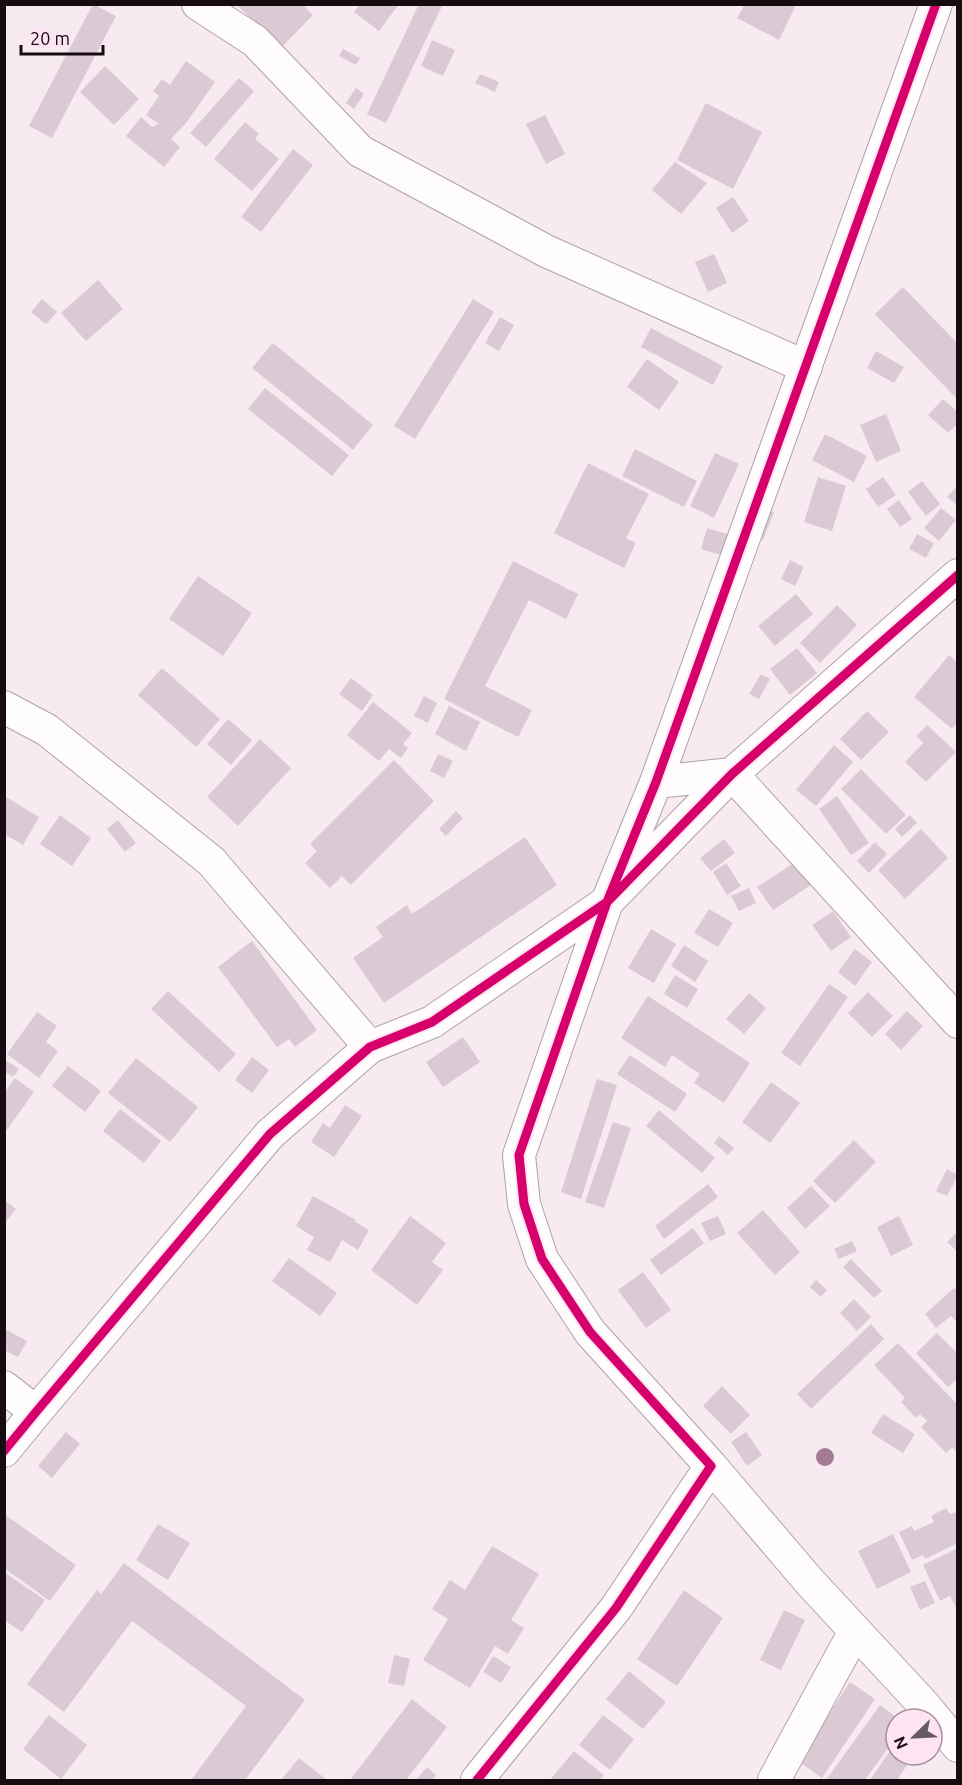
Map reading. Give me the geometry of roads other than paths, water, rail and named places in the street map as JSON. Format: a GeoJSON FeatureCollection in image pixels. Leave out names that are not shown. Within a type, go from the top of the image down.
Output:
{"type":"FeatureCollection","features":[{"type":"Feature","properties":{"kind":"street"},"geometry":{"type":"LineString","coordinates":[[198,4],[255,41],[360,150],[546,250],[806,367]]}},
{"type":"Feature","properties":{"kind":"street"},"geometry":{"type":"LineString","coordinates":[[936,4],[656,782],[607,902],[519,1155],[524,1204],[542,1258],[590,1332],[711,1466],[809,1581],[924,1705],[957,1746]]}},
{"type":"Feature","properties":{"kind":"street"},"geometry":{"type":"LineString","coordinates":[[4,1452],[270,1134],[370,1047],[432,1022],[607,902],[732,774],[957,575]]}},
{"type":"Feature","properties":{"kind":"street"},"geometry":{"type":"LineString","coordinates":[[4,707],[47,730],[211,861],[370,1047]]}},
{"type":"Feature","properties":{"kind":"street"},"geometry":{"type":"LineString","coordinates":[[656,782],[732,774]]}},
{"type":"Feature","properties":{"kind":"street"},"geometry":{"type":"LineString","coordinates":[[732,774],[957,1022]]}},
{"type":"Feature","properties":{"kind":"street"},"geometry":{"type":"LineString","coordinates":[[4,1387],[36,1412]]}},
{"type":"Feature","properties":{"kind":"street"},"geometry":{"type":"LineString","coordinates":[[477,1780],[616,1608],[711,1466]]}},
{"type":"Feature","properties":{"kind":"street"},"geometry":{"type":"LineString","coordinates":[[774,1780],[855,1631]]}}]}
